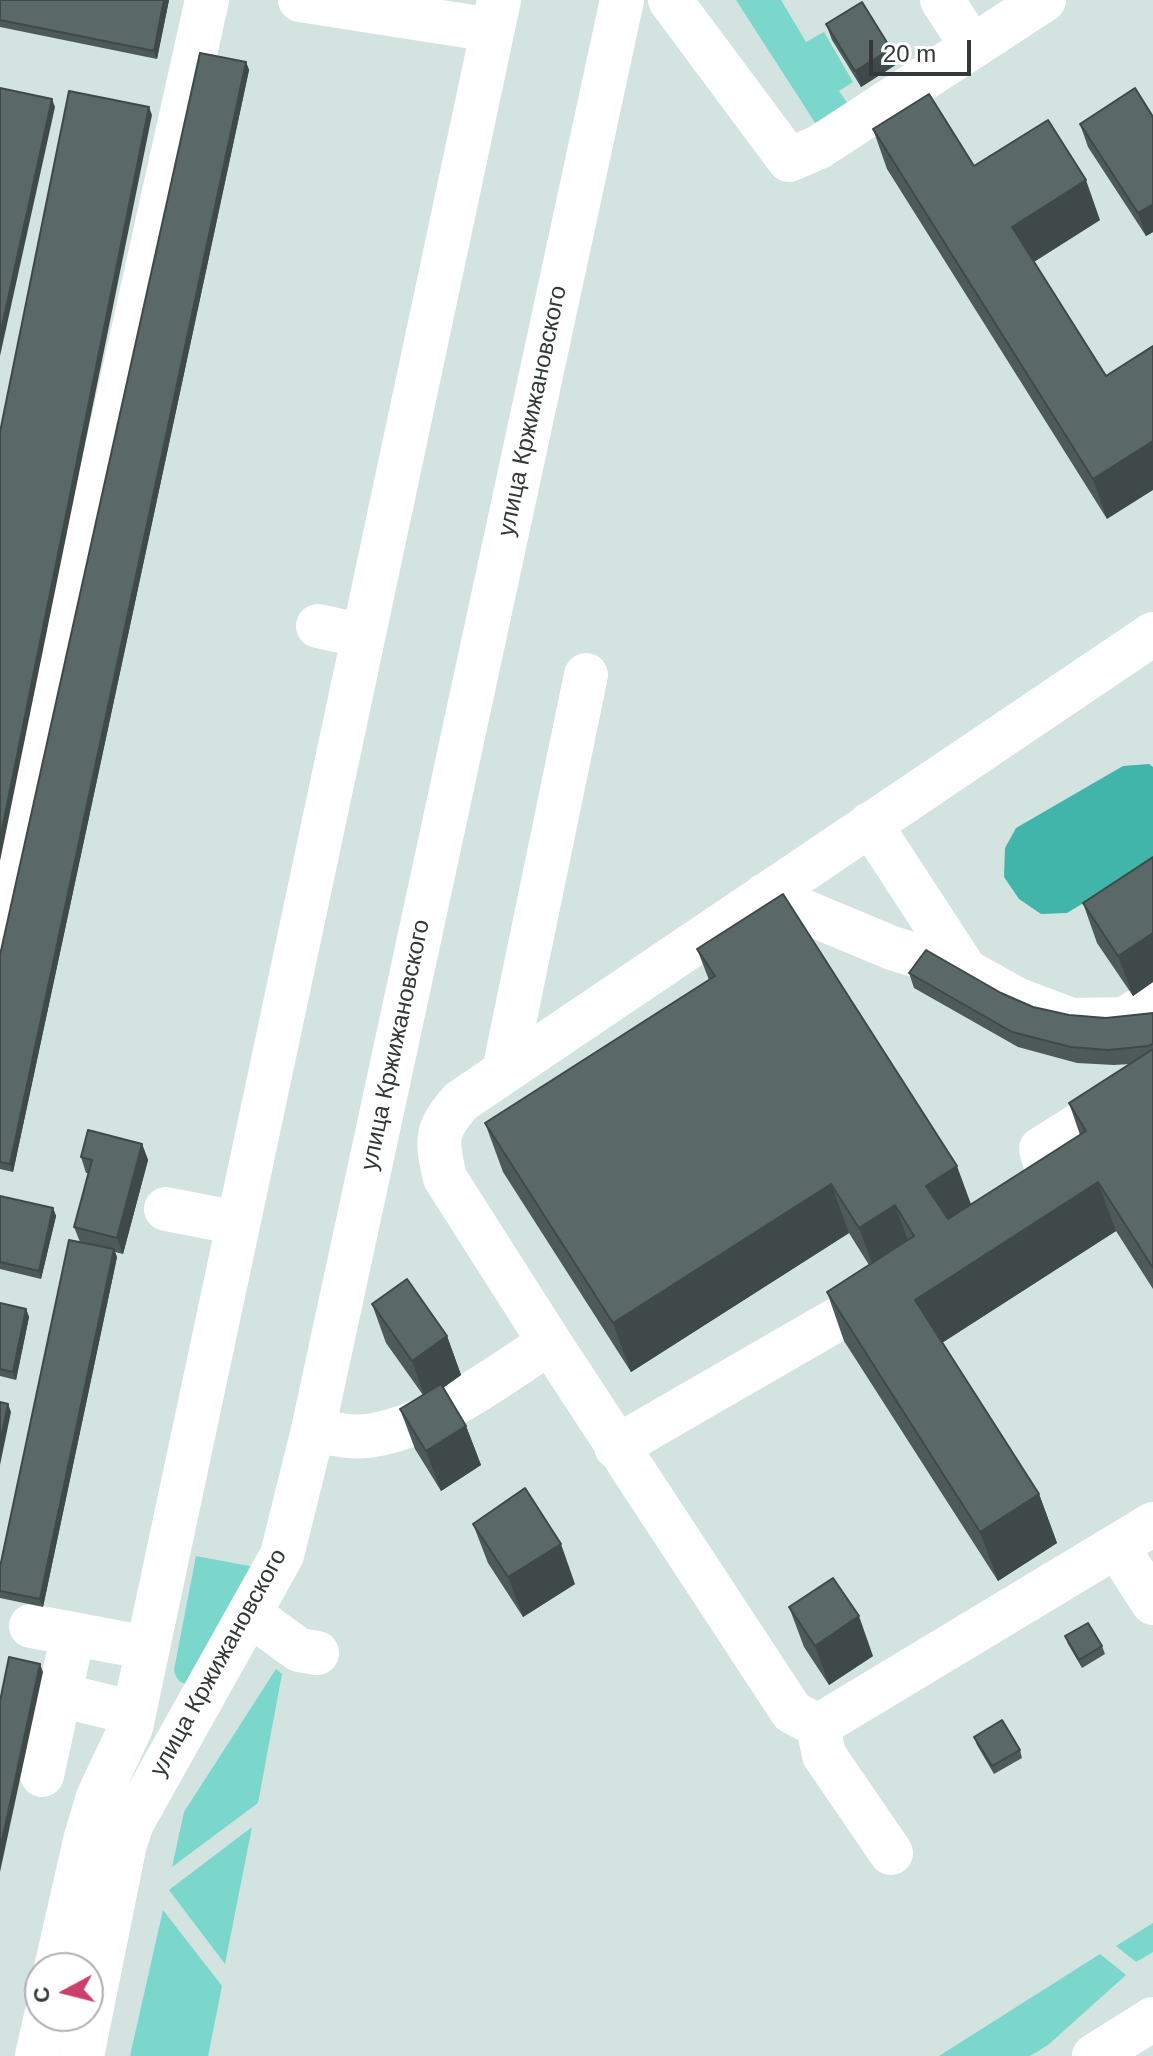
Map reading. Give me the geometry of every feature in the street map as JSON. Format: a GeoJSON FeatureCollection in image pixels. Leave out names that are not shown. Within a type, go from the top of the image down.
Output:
{"type":"FeatureCollection","features":[{"type":"Feature","properties":{"kind":"street"},"geometry":{"type":"LineString","coordinates":[[0,927],[207,0]]}},
{"type":"Feature","properties":{"kind":"street"},"geometry":{"type":"LineString","coordinates":[[300,0],[496,15]]}},
{"type":"Feature","properties":{"kind":"street","name":"улица Кржижановского"},"geometry":{"type":"LineString","coordinates":[[82,2056],[125,1844],[142,1803],[251,1615],[282,1555],[313,1430],[622,0]]}},
{"type":"Feature","properties":{"kind":"street"},"geometry":{"type":"LineString","coordinates":[[670,0],[789,160],[819,147],[1044,0]]}},
{"type":"Feature","properties":{"kind":"street"},"geometry":{"type":"LineString","coordinates":[[942,0],[972,46]]}},
{"type":"Feature","properties":{"kind":"street","name":"улица Кржижановского"},"geometry":{"type":"LineString","coordinates":[[60,1952],[98,1797],[131,1727],[496,15]]}},
{"type":"Feature","properties":{"kind":"street"},"geometry":{"type":"LineString","coordinates":[[318,626],[363,636]]}},
{"type":"Feature","properties":{"kind":"street"},"geometry":{"type":"LineString","coordinates":[[818,1726],[792,1712],[616,1447],[445,1178],[439,1151],[442,1122],[461,1101],[504,1071],[765,895],[875,831],[1153,634]]}},
{"type":"Feature","properties":{"kind":"street"},"geometry":{"type":"LineString","coordinates":[[504,1071],[586,675]]}},
{"type":"Feature","properties":{"kind":"street"},"geometry":{"type":"LineString","coordinates":[[875,831],[966,971]]}},
{"type":"Feature","properties":{"kind":"street"},"geometry":{"type":"LineString","coordinates":[[765,895],[892,948],[966,971],[1016,999],[1072,1020],[1125,1019],[1153,1001]]}},
{"type":"Feature","properties":{"kind":"street"},"geometry":{"type":"LineString","coordinates":[[1004,1220],[1053,1190],[1041,1149],[1153,1079]]}},
{"type":"Feature","properties":{"kind":"street"},"geometry":{"type":"LineString","coordinates":[[166,1209],[238,1223]]}},
{"type":"Feature","properties":{"kind":"street"},"geometry":{"type":"LineString","coordinates":[[616,1447],[923,1270]]}},
{"type":"Feature","properties":{"kind":"street"},"geometry":{"type":"LineString","coordinates":[[313,1430],[345,1436],[374,1435],[428,1418],[550,1343]]}},
{"type":"Feature","properties":{"kind":"street"},"geometry":{"type":"LineString","coordinates":[[818,1726],[1153,1524]]}},
{"type":"Feature","properties":{"kind":"street"},"geometry":{"type":"LineString","coordinates":[[1117,1547],[1153,1603]]}},
{"type":"Feature","properties":{"kind":"street"},"geometry":{"type":"LineString","coordinates":[[251,1615],[299,1650],[317,1653]]}},
{"type":"Feature","properties":{"kind":"street"},"geometry":{"type":"LineString","coordinates":[[31,1626],[146,1654],[155,1678],[167,1691],[180,1696],[205,1694]]}},
{"type":"Feature","properties":{"kind":"street"},"geometry":{"type":"LineString","coordinates":[[42,1775],[73,1634]]}},
{"type":"Feature","properties":{"kind":"street"},"geometry":{"type":"LineString","coordinates":[[60,1695],[134,1713]]}},
{"type":"Feature","properties":{"kind":"street"},"geometry":{"type":"LineString","coordinates":[[818,1726],[824,1755],[891,1853]]}},
{"type":"Feature","properties":{"kind":"street"},"geometry":{"type":"LineString","coordinates":[[1094,2056],[1153,2019]]}},
{"type":"Feature","properties":{"kind":"street"},"geometry":{"type":"LineString","coordinates":[[37,2056],[42,2032]]}},
{"type":"Feature","properties":{"kind":"shaded area"},"geometry":{"type":"Polygon","coordinates":[[[736,0],[781,0],[806,42],[824,32],[853,82],[839,91],[853,111],[821,132],[736,0]]]}},
{"type":"Feature","properties":{"kind":"shaded area"},"geometry":{"type":"Polygon","coordinates":[[[1149,764],[1153,767],[1153,861],[1067,913],[1041,914],[1019,899],[1004,877],[1005,848],[1016,828],[1123,766],[1149,764]]]}},
{"type":"Feature","properties":{"kind":"shaded area"},"geometry":{"type":"Polygon","coordinates":[[[196,1556],[260,1568],[188,1684],[178,1680],[174,1670],[196,1556]]]}},
{"type":"Feature","properties":{"kind":"shaded area"},"geometry":{"type":"Polygon","coordinates":[[[276,1669],[282,1674],[258,1803],[172,1867],[184,1812],[276,1669]]]}},
{"type":"Feature","properties":{"kind":"shaded area"},"geometry":{"type":"Polygon","coordinates":[[[252,1827],[225,1964],[169,1890],[252,1827]]]}},
{"type":"Feature","properties":{"kind":"shaded area"},"geometry":{"type":"Polygon","coordinates":[[[163,1910],[222,1986],[208,2056],[130,2056],[163,1910]]]}},
{"type":"Feature","properties":{"kind":"shaded area"},"geometry":{"type":"Polygon","coordinates":[[[1153,1923],[1153,1952],[1136,1962],[1116,1946],[1153,1923]]]}},
{"type":"Feature","properties":{"kind":"shaded area"},"geometry":{"type":"Polygon","coordinates":[[[1100,1954],[1126,1975],[1048,2045],[1030,2056],[939,2056],[1100,1954]]]}},
{"type":"Feature","properties":{"kind":"building"},"geometry":{"type":"Polygon","coordinates":[[[0,0],[164,0],[154,51],[0,20],[0,0]]]}},
{"type":"Feature","properties":{"kind":"building"},"geometry":{"type":"Polygon","coordinates":[[[862,2],[891,49],[855,71],[826,24],[862,2]]]}},
{"type":"Feature","properties":{"kind":"building"},"geometry":{"type":"Polygon","coordinates":[[[200,53],[246,62],[10,1164],[0,1162],[0,955],[200,53]]]}},
{"type":"Feature","properties":{"kind":"building"},"geometry":{"type":"Polygon","coordinates":[[[0,88],[52,99],[0,335],[0,88]]]}},
{"type":"Feature","properties":{"kind":"building"},"geometry":{"type":"Polygon","coordinates":[[[1135,88],[1153,117],[1153,204],[1138,213],[1080,124],[1135,88]]]}},
{"type":"Feature","properties":{"kind":"building"},"geometry":{"type":"Polygon","coordinates":[[[69,91],[149,107],[0,839],[0,432],[69,91]]]}},
{"type":"Feature","properties":{"kind":"building"},"geometry":{"type":"Polygon","coordinates":[[[929,94],[974,166],[1048,120],[1086,180],[1012,227],[1106,376],[1153,346],[1153,441],[1093,479],[873,129],[929,94]]]}},
{"type":"Feature","properties":{"kind":"building"},"geometry":{"type":"Polygon","coordinates":[[[1153,857],[1153,933],[1118,956],[1083,903],[1153,857]]]}},
{"type":"Feature","properties":{"kind":"building"},"geometry":{"type":"Polygon","coordinates":[[[783,894],[957,1166],[926,1186],[948,1219],[1086,1131],[1069,1103],[1153,1049],[1153,1268],[1098,1182],[915,1300],[1039,1494],[980,1532],[827,1292],[914,1236],[895,1205],[859,1228],[831,1184],[613,1323],[485,1123],[715,976],[697,949],[783,894]]]}},
{"type":"Feature","properties":{"kind":"building"},"geometry":{"type":"Polygon","coordinates":[[[926,950],[1001,993],[1033,1007],[1069,1015],[1106,1018],[1153,1013],[1153,1044],[1108,1050],[1071,1047],[1012,1032],[909,973],[926,950]]]}},
{"type":"Feature","properties":{"kind":"building"},"geometry":{"type":"Polygon","coordinates":[[[88,1130],[142,1144],[117,1238],[74,1227],[92,1160],[81,1157],[88,1130]]]}},
{"type":"Feature","properties":{"kind":"building"},"geometry":{"type":"Polygon","coordinates":[[[0,1196],[53,1208],[39,1271],[0,1262],[0,1196]]]}},
{"type":"Feature","properties":{"kind":"building"},"geometry":{"type":"Polygon","coordinates":[[[69,1240],[114,1249],[40,1599],[0,1591],[0,1567],[69,1240]]]}},
{"type":"Feature","properties":{"kind":"building"},"geometry":{"type":"Polygon","coordinates":[[[407,1279],[447,1336],[412,1361],[372,1304],[407,1279]]]}},
{"type":"Feature","properties":{"kind":"building"},"geometry":{"type":"Polygon","coordinates":[[[0,1303],[26,1309],[13,1372],[0,1369],[0,1303]]]}},
{"type":"Feature","properties":{"kind":"building"},"geometry":{"type":"Polygon","coordinates":[[[441,1384],[466,1426],[426,1451],[400,1409],[441,1384]]]}},
{"type":"Feature","properties":{"kind":"building"},"geometry":{"type":"Polygon","coordinates":[[[0,1402],[8,1404],[0,1443],[0,1402]]]}},
{"type":"Feature","properties":{"kind":"building"},"geometry":{"type":"Polygon","coordinates":[[[525,1488],[561,1544],[508,1577],[473,1524],[525,1488]]]}},
{"type":"Feature","properties":{"kind":"building"},"geometry":{"type":"Polygon","coordinates":[[[833,1578],[859,1616],[815,1646],[789,1607],[833,1578]]]}},
{"type":"Feature","properties":{"kind":"building"},"geometry":{"type":"Polygon","coordinates":[[[1088,1623],[1102,1646],[1079,1660],[1065,1636],[1088,1623]]]}},
{"type":"Feature","properties":{"kind":"building"},"geometry":{"type":"Polygon","coordinates":[[[9,1657],[40,1664],[0,1850],[0,1701],[9,1657]]]}},
{"type":"Feature","properties":{"kind":"building"},"geometry":{"type":"Polygon","coordinates":[[[1002,1720],[1020,1750],[992,1766],[974,1737],[1002,1720]]]}}]}
